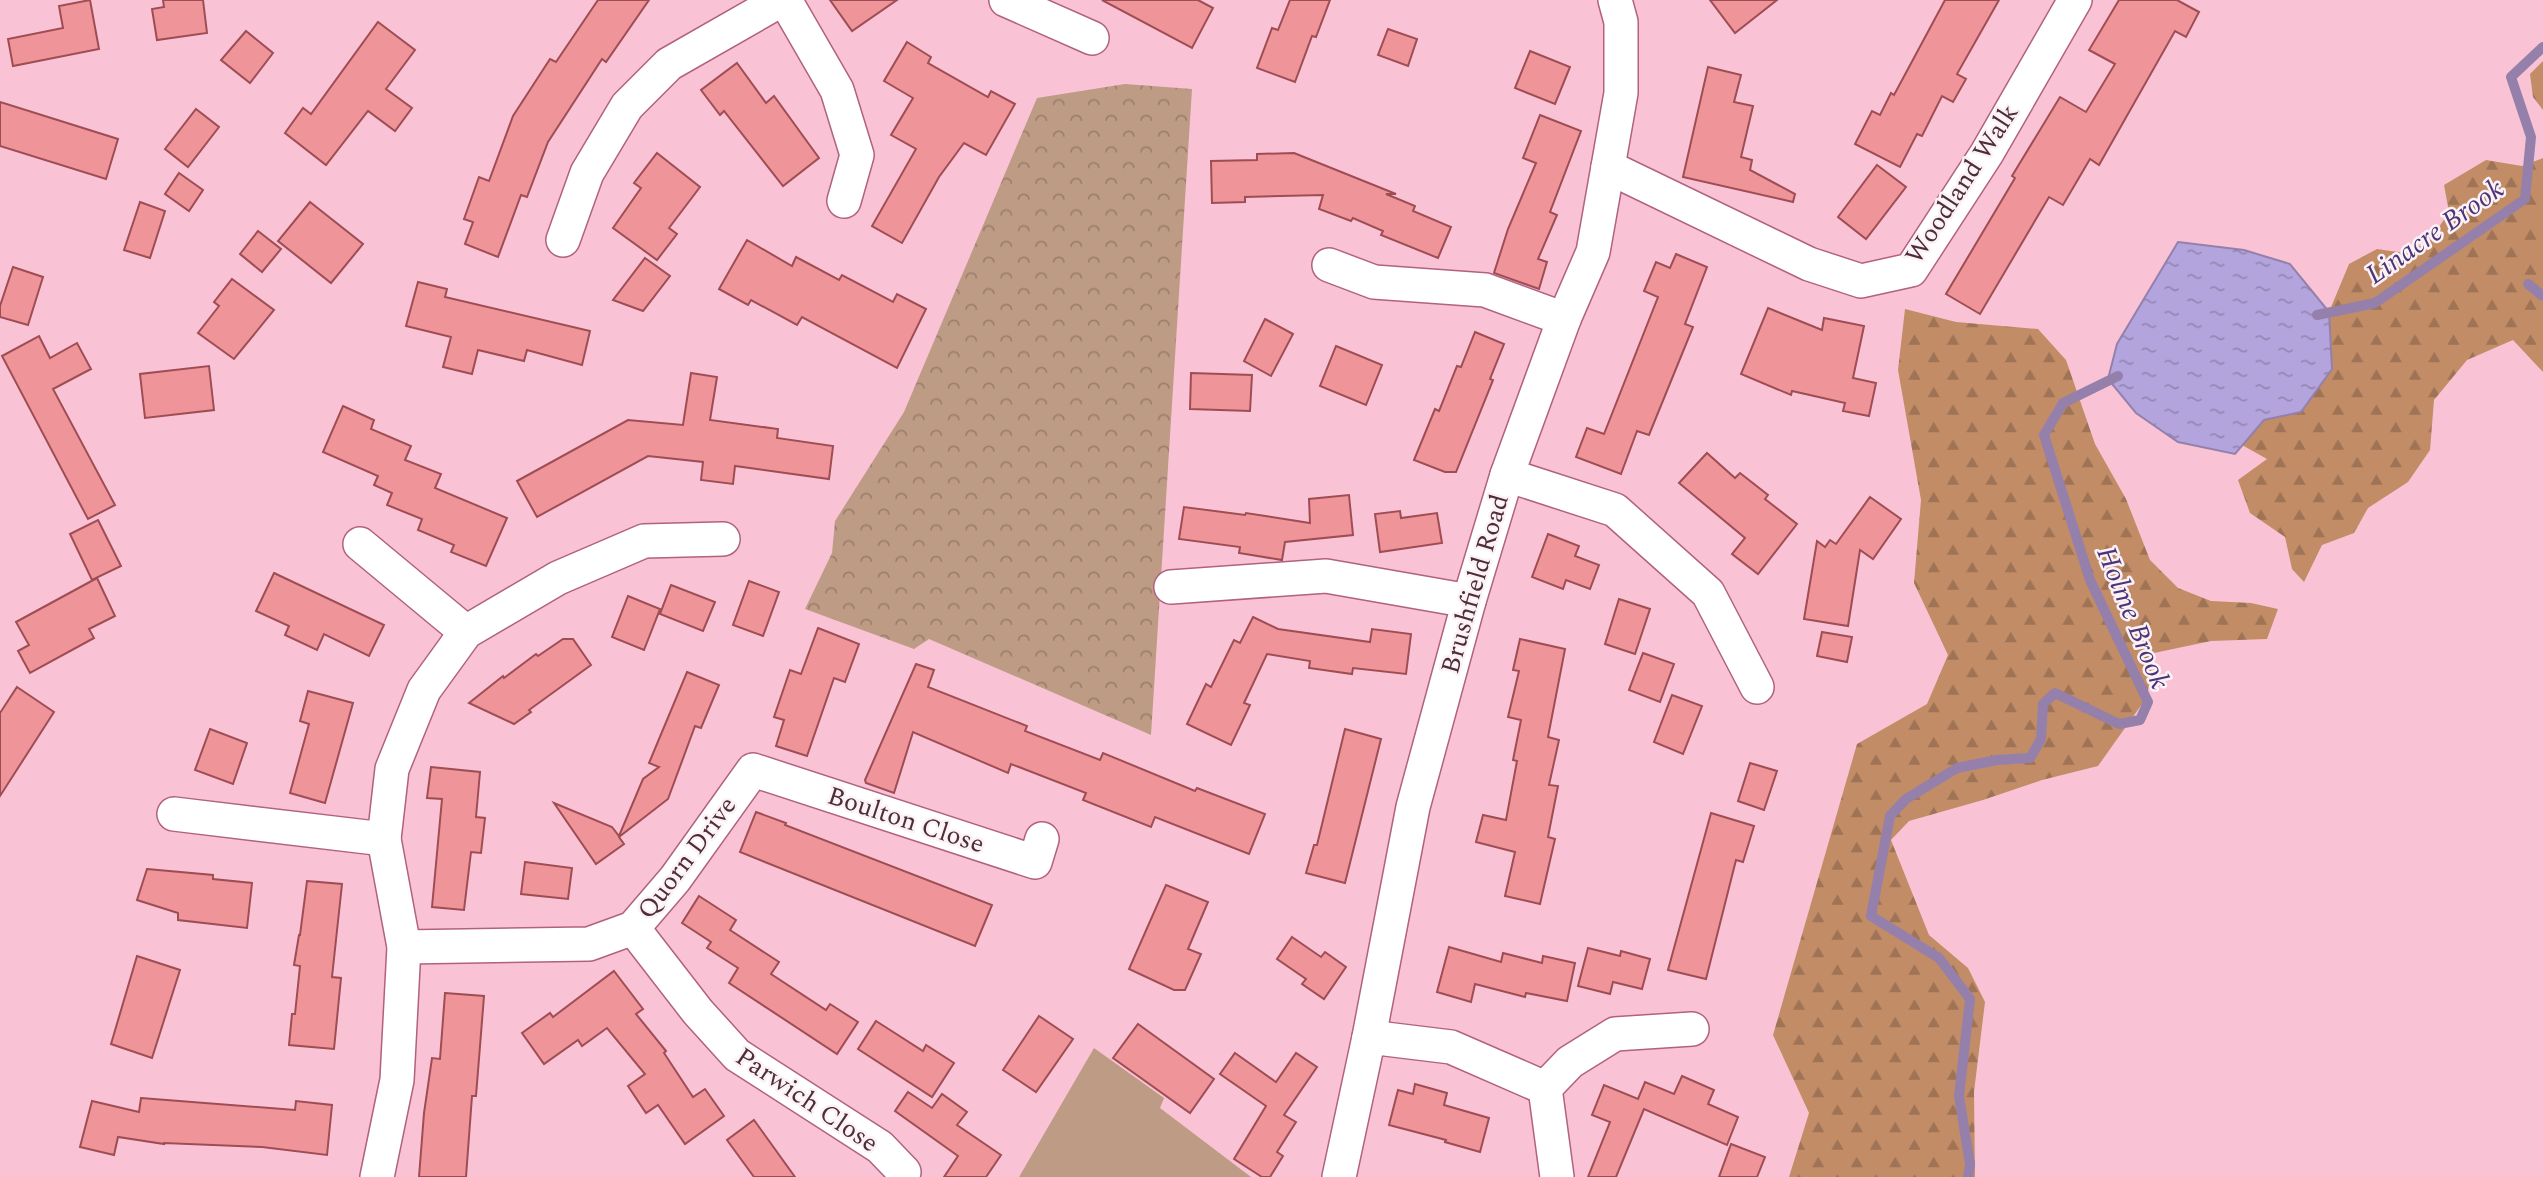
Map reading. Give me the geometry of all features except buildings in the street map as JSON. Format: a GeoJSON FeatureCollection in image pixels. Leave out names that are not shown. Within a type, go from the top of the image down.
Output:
{"type":"FeatureCollection","features":[{"type":"Feature","properties":{"kind":"street"},"geometry":{"type":"LineString","coordinates":[[564,240],[587,173],[627,106],[669,64],[783,0],[836,90],[858,155],[844,201]]}},
{"type":"Feature","properties":{"kind":"street"},"geometry":{"type":"LineString","coordinates":[[1006,0],[1092,38]]}},
{"type":"Feature","properties":{"kind":"street","name":"Brushfield Road"},"geometry":{"type":"LineString","coordinates":[[1339,1177],[1413,807],[1469,601],[1507,475],[1564,319],[1594,251],[1621,93],[1621,22],[1615,0]]}},
{"type":"Feature","properties":{"kind":"street","name":"Woodland Walk"},"geometry":{"type":"LineString","coordinates":[[1608,167],[1809,264],[1861,281],[1911,270],[1987,153],[2075,0]]}},
{"type":"Feature","properties":{"kind":"street"},"geometry":{"type":"LineString","coordinates":[[1329,265],[1374,282],[1485,290],[1564,319]]}},
{"type":"Feature","properties":{"kind":"street"},"geometry":{"type":"LineString","coordinates":[[1507,475],[1615,510],[1708,593],[1757,687]]}},
{"type":"Feature","properties":{"kind":"street"},"geometry":{"type":"LineString","coordinates":[[377,1177],[397,1080],[404,947],[384,839],[393,769],[424,690],[466,632],[558,578],[644,541],[723,539]]}},
{"type":"Feature","properties":{"kind":"street"},"geometry":{"type":"LineString","coordinates":[[360,544],[466,632]]}},
{"type":"Feature","properties":{"kind":"street"},"geometry":{"type":"LineString","coordinates":[[1171,587],[1326,576],[1469,601]]}},
{"type":"Feature","properties":{"kind":"street","name":"Boulton Close"},"geometry":{"type":"LineString","coordinates":[[753,769],[1035,862],[1042,839]]}},
{"type":"Feature","properties":{"kind":"street","name":"Quorn Drive"},"geometry":{"type":"LineString","coordinates":[[404,947],[589,944],[633,928],[675,879],[753,769]]}},
{"type":"Feature","properties":{"kind":"street"},"geometry":{"type":"LineString","coordinates":[[174,814],[384,839]]}},
{"type":"Feature","properties":{"kind":"street","name":"Parwich Close"},"geometry":{"type":"LineString","coordinates":[[633,928],[698,1012],[737,1055],[880,1146],[904,1172]]}},
{"type":"Feature","properties":{"kind":"street"},"geometry":{"type":"LineString","coordinates":[[1545,1088],[1570,1062],[1615,1034],[1692,1029]]}},
{"type":"Feature","properties":{"kind":"street"},"geometry":{"type":"LineString","coordinates":[[1369,1037],[1451,1047],[1545,1088]]}},
{"type":"Feature","properties":{"kind":"street"},"geometry":{"type":"LineString","coordinates":[[1545,1088],[1557,1177]]}},
{"type":"Feature","properties":{"kind":"green space"},"geometry":{"type":"Polygon","coordinates":[[[2543,61],[2543,110],[2533,97],[2530,74],[2543,61]]]}},
{"type":"Feature","properties":{"kind":"green space"},"geometry":{"type":"Polygon","coordinates":[[[1125,84],[1192,89],[1151,735],[929,639],[914,649],[805,609],[832,553],[835,521],[904,412],[1037,98],[1125,84]]]}},
{"type":"Feature","properties":{"kind":"green space"},"geometry":{"type":"Polygon","coordinates":[[[2543,158],[2543,372],[2513,340],[2467,360],[2434,400],[2430,450],[2408,482],[2368,508],[2354,533],[2322,545],[2304,582],[2292,569],[2285,537],[2250,513],[2238,480],[2267,459],[2242,445],[2264,420],[2301,412],[2332,369],[2329,312],[2349,264],[2377,249],[2404,253],[2429,242],[2449,212],[2444,185],[2486,160],[2522,166],[2543,158]]]}},
{"type":"Feature","properties":{"kind":"green space"},"geometry":{"type":"Polygon","coordinates":[[[1905,309],[1956,322],[2038,329],[2066,360],[2095,444],[2126,499],[2150,560],[2178,588],[2211,601],[2251,603],[2278,609],[2267,639],[2211,641],[2154,653],[2147,697],[2098,766],[2042,780],[1909,821],[1891,840],[1929,935],[1968,968],[1985,1002],[1974,1092],[1975,1177],[1789,1177],[1809,1113],[1773,1035],[1857,744],[1927,704],[1948,655],[1914,583],[1921,500],[1898,370],[1905,309]]]}},
{"type":"Feature","properties":{"kind":"green space"},"geometry":{"type":"Polygon","coordinates":[[[1094,1048],[1164,1098],[1160,1108],[1251,1177],[1019,1177],[1094,1048]]]}},
{"type":"Feature","properties":{"kind":"water"},"geometry":{"type":"Polygon","coordinates":[[[2178,242],[2244,250],[2290,264],[2329,312],[2332,369],[2301,412],[2264,420],[2235,454],[2178,442],[2136,413],[2108,379],[2117,344],[2178,242]]]}},
{"type":"Feature","properties":{"kind":"waterway","name":"Linacre Brook"},"geometry":{"type":"LineString","coordinates":[[2317,315],[2375,303],[2525,199],[2531,137],[2511,77],[2543,47]]}},
{"type":"Feature","properties":{"kind":"waterway"},"geometry":{"type":"LineString","coordinates":[[2528,284],[2543,296]]}},
{"type":"Feature","properties":{"kind":"waterway","name":"Holme Brook"},"geometry":{"type":"LineString","coordinates":[[1968,1177],[1970,1164],[1959,1096],[1970,999],[1939,958],[1871,916],[1890,816],[1906,799],[1957,768],[1997,760],[2030,758],[2041,739],[2043,704],[2055,693],[2119,724],[2140,720],[2148,702],[2090,580],[2044,435],[2063,403],[2118,376]]}}]}
